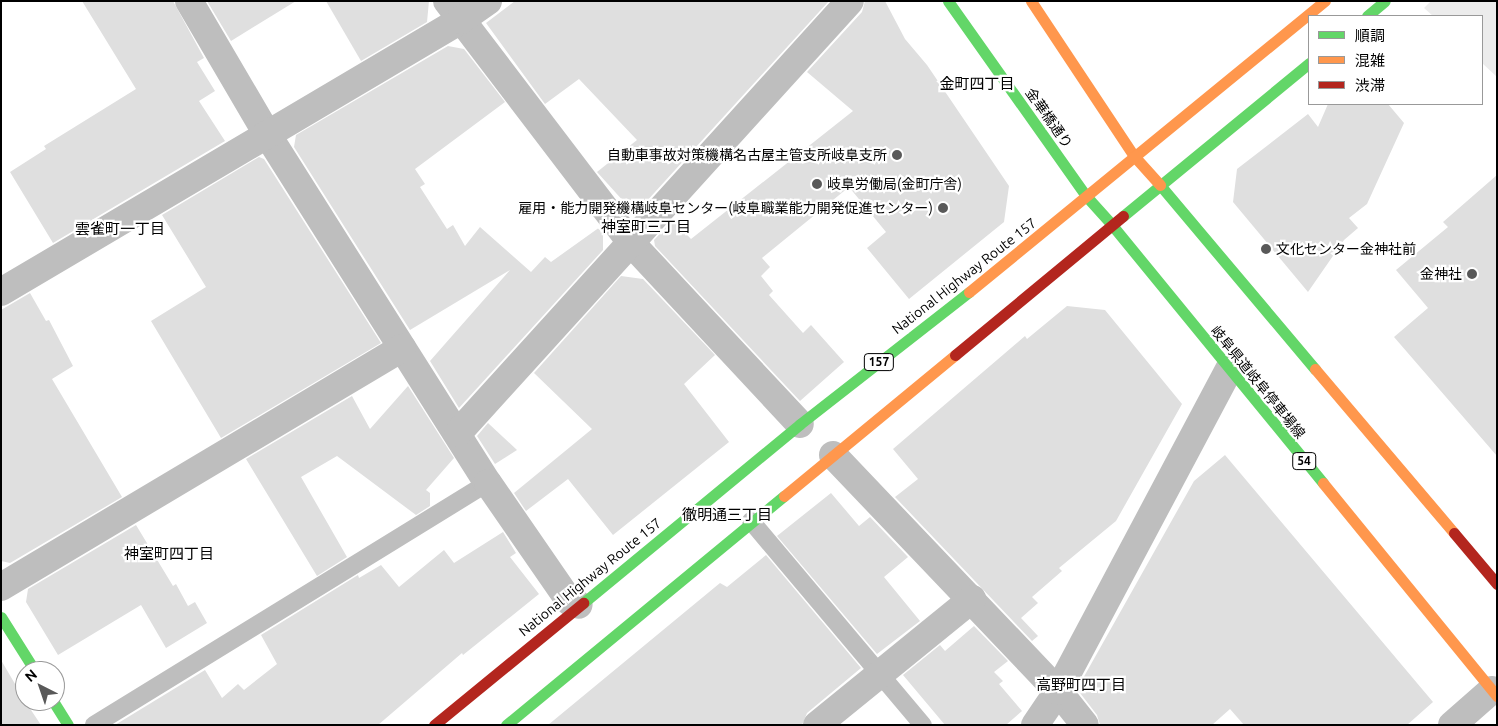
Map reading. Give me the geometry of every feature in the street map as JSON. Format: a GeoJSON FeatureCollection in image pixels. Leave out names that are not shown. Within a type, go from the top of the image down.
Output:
{"type":"FeatureCollection","features":[{"type":"Feature","properties":{"kind":"main road","name":"金華橋通り"},"geometry":{"type":"LineString","coordinates":[[948,1],[1087,197],[1112,225]]}},
{"type":"Feature","properties":{"kind":"main road"},"geometry":{"type":"LineString","coordinates":[[1031,1],[1134,156],[1497,584]]}},
{"type":"Feature","properties":{"kind":"main road","name":"National Highway Route 157"},"geometry":{"type":"LineString","coordinates":[[1309,15],[1326,1]]}},
{"type":"Feature","properties":{"kind":"main road"},"geometry":{"type":"LineString","coordinates":[[1368,15],[1386,1]]}},
{"type":"Feature","properties":{"kind":"main road","name":"National Highway Route 157"},"geometry":{"type":"LineString","coordinates":[[434,725],[800,424],[1087,197],[1134,156],[1308,16]]}},
{"type":"Feature","properties":{"kind":"main road"},"geometry":{"type":"LineString","coordinates":[[506,725],[750,520],[833,455],[1308,64]]}},
{"type":"Feature","properties":{"kind":"main road","name":"岐阜県道岐阜停車場線"},"geometry":{"type":"LineString","coordinates":[[1112,225],[1494,693]]}},
{"type":"Feature","properties":{"kind":"main road"},"geometry":{"type":"LineString","coordinates":[[1,616],[29,661]]}},
{"type":"Feature","properties":{"kind":"main road"},"geometry":{"type":"LineString","coordinates":[[59,711],[68,725]]}},
{"type":"Feature","properties":{"kind":"street"},"geometry":{"type":"LineString","coordinates":[[189,1],[267,134],[488,483],[570,602],[579,605]]}},
{"type":"Feature","properties":{"kind":"street"},"geometry":{"type":"LineString","coordinates":[[1,292],[267,134],[454,11],[488,1]]}},
{"type":"Feature","properties":{"kind":"street"},"geometry":{"type":"LineString","coordinates":[[458,433],[632,244],[850,1]]}},
{"type":"Feature","properties":{"kind":"street"},"geometry":{"type":"LineString","coordinates":[[454,11],[632,244],[800,424]]}},
{"type":"Feature","properties":{"kind":"street"},"geometry":{"type":"LineString","coordinates":[[1,587],[402,348]]}},
{"type":"Feature","properties":{"kind":"street"},"geometry":{"type":"LineString","coordinates":[[1035,725],[1058,691],[1229,370]]}},
{"type":"Feature","properties":{"kind":"street"},"geometry":{"type":"LineString","coordinates":[[833,455],[1058,691],[1085,725]]}},
{"type":"Feature","properties":{"kind":"street"},"geometry":{"type":"LineString","coordinates":[[817,725],[972,599]]}},
{"type":"Feature","properties":{"kind":"street"},"geometry":{"type":"LineString","coordinates":[[1452,725],[1494,693]]}},
{"type":"Feature","properties":{"kind":"lane"},"geometry":{"type":"LineString","coordinates":[[94,725],[488,483]]}},
{"type":"Feature","properties":{"kind":"lane"},"geometry":{"type":"LineString","coordinates":[[750,520],[923,725]]}},
{"type":"Feature","properties":{"kind":"shaded area"},"geometry":{"type":"Polygon","coordinates":[[[1431,1],[1497,1],[1497,77],[1483,64],[1483,15],[1432,15],[1424,8],[1431,1]]]}},
{"type":"Feature","properties":{"kind":"building"},"geometry":{"type":"Polygon","coordinates":[[[82,1],[173,1],[204,58],[197,62],[215,91],[199,101],[225,141],[53,243],[10,172],[46,149],[44,146],[136,89],[82,1]]]}},
{"type":"Feature","properties":{"kind":"building"},"geometry":{"type":"Polygon","coordinates":[[[207,1],[296,1],[231,41],[207,1]]]}},
{"type":"Feature","properties":{"kind":"building"},"geometry":{"type":"Polygon","coordinates":[[[326,1],[429,1],[427,22],[361,61],[326,1]]]}},
{"type":"Feature","properties":{"kind":"building"},"geometry":{"type":"Polygon","coordinates":[[[515,1],[829,1],[635,214],[597,172],[637,140],[579,79],[545,104],[486,23],[515,1]]]}},
{"type":"Feature","properties":{"kind":"building"},"geometry":{"type":"Polygon","coordinates":[[[865,1],[885,1],[905,39],[927,65],[1009,186],[1004,222],[909,299],[867,248],[886,232],[849,187],[762,258],[770,267],[761,276],[773,291],[769,295],[803,333],[811,325],[844,362],[800,401],[655,246],[654,240],[673,220],[691,239],[853,111],[807,72],[862,12],[865,1]]]}},
{"type":"Feature","properties":{"kind":"building"},"geometry":{"type":"Polygon","coordinates":[[[448,46],[464,49],[505,102],[415,169],[425,184],[420,187],[447,229],[453,225],[465,246],[480,227],[531,272],[545,257],[551,262],[600,227],[603,232],[603,250],[459,408],[430,361],[510,270],[410,330],[294,147],[296,135],[448,46]]]}},
{"type":"Feature","properties":{"kind":"building"},"geometry":{"type":"Polygon","coordinates":[[[1328,105],[1389,105],[1404,123],[1367,204],[1349,218],[1358,228],[1344,240],[1308,292],[1233,202],[1237,169],[1308,114],[1318,127],[1328,105]]]}},
{"type":"Feature","properties":{"kind":"building"},"geometry":{"type":"Polygon","coordinates":[[[259,157],[264,159],[381,343],[221,438],[151,321],[206,287],[162,215],[259,157]]]}},
{"type":"Feature","properties":{"kind":"building"},"geometry":{"type":"Polygon","coordinates":[[[1497,175],[1497,456],[1394,337],[1428,308],[1396,270],[1448,227],[1443,222],[1497,175]]]}},
{"type":"Feature","properties":{"kind":"building"},"geometry":{"type":"Polygon","coordinates":[[[621,276],[643,279],[715,355],[684,384],[729,442],[613,535],[568,479],[526,511],[514,493],[592,429],[534,373],[621,276]]]}},
{"type":"Feature","properties":{"kind":"building"},"geometry":{"type":"Polygon","coordinates":[[[30,293],[46,321],[49,320],[73,366],[52,379],[122,497],[10,563],[1,561],[1,310],[30,293]]]}},
{"type":"Feature","properties":{"kind":"building"},"geometry":{"type":"Polygon","coordinates":[[[1067,306],[1105,310],[1182,404],[1116,521],[1059,568],[1062,571],[1032,597],[1038,603],[1021,618],[1038,636],[1032,641],[895,497],[918,479],[893,449],[1025,336],[1027,339],[1067,306]]]}},
{"type":"Feature","properties":{"kind":"building"},"geometry":{"type":"Polygon","coordinates":[[[408,386],[454,458],[426,490],[430,493],[430,506],[416,515],[337,456],[301,477],[347,557],[317,576],[246,459],[352,396],[370,429],[408,386]]]}},
{"type":"Feature","properties":{"kind":"building"},"geometry":{"type":"Polygon","coordinates":[[[488,423],[517,450],[495,464],[477,436],[488,423]]]}},
{"type":"Feature","properties":{"kind":"building"},"geometry":{"type":"Polygon","coordinates":[[[1225,455],[1433,702],[1407,725],[1244,725],[1230,709],[1212,725],[1100,725],[1097,715],[1077,689],[1194,481],[1225,455]]]}},
{"type":"Feature","properties":{"kind":"building"},"geometry":{"type":"Polygon","coordinates":[[[831,493],[859,526],[870,517],[908,557],[884,577],[920,621],[877,654],[777,536],[831,493]]]}},
{"type":"Feature","properties":{"kind":"building"},"geometry":{"type":"Polygon","coordinates":[[[136,525],[173,586],[176,584],[188,606],[195,602],[207,623],[166,648],[141,605],[58,655],[26,602],[28,589],[136,525]]]}},
{"type":"Feature","properties":{"kind":"building"},"geometry":{"type":"Polygon","coordinates":[[[503,532],[516,553],[510,557],[539,594],[463,655],[462,653],[378,725],[115,725],[205,670],[222,698],[238,684],[244,690],[277,664],[261,635],[358,575],[359,578],[381,565],[399,587],[444,550],[454,563],[503,532]]]}},
{"type":"Feature","properties":{"kind":"building"},"geometry":{"type":"Polygon","coordinates":[[[766,555],[861,668],[807,713],[802,725],[548,725],[720,583],[727,587],[766,555]]]}},
{"type":"Feature","properties":{"kind":"building"},"geometry":{"type":"Polygon","coordinates":[[[974,626],[1008,661],[994,672],[1003,681],[999,684],[1022,711],[1006,725],[945,725],[903,675],[940,645],[945,651],[974,626]]]}},
{"type":"Feature","properties":{"kind":"building"},"geometry":{"type":"Polygon","coordinates":[[[1,660],[15,684],[15,711],[32,711],[41,725],[1,725],[1,660]]]}},
{"type":"Feature","properties":{"kind":"traffic: fast"},"geometry":{"type":"LineString","coordinates":[[948,1],[1087,197],[1112,225]]}},
{"type":"Feature","properties":{"kind":"traffic: fast"},"geometry":{"type":"LineString","coordinates":[[1368,15],[1385,1]]}},
{"type":"Feature","properties":{"kind":"traffic: fast"},"geometry":{"type":"LineString","coordinates":[[1123,216],[1308,64]]}},
{"type":"Feature","properties":{"kind":"traffic: fast"},"geometry":{"type":"LineString","coordinates":[[1160,185],[1315,369]]}},
{"type":"Feature","properties":{"kind":"traffic: fast"},"geometry":{"type":"LineString","coordinates":[[1112,225],[1323,483]]}},
{"type":"Feature","properties":{"kind":"traffic: fast"},"geometry":{"type":"LineString","coordinates":[[583,603],[800,424],[969,292]]}},
{"type":"Feature","properties":{"kind":"traffic: fast"},"geometry":{"type":"LineString","coordinates":[[506,725],[784,496]]}},
{"type":"Feature","properties":{"kind":"traffic: fast"},"geometry":{"type":"LineString","coordinates":[[1,617],[29,661]]}},
{"type":"Feature","properties":{"kind":"traffic: fast"},"geometry":{"type":"LineString","coordinates":[[59,711],[68,725]]}},
{"type":"Feature","properties":{"kind":"traffic: slow"},"geometry":{"type":"LineString","coordinates":[[1031,1],[1134,156],[1160,185]]}},
{"type":"Feature","properties":{"kind":"traffic: slow"},"geometry":{"type":"LineString","coordinates":[[969,292],[1325,1]]}},
{"type":"Feature","properties":{"kind":"traffic: slow"},"geometry":{"type":"LineString","coordinates":[[784,496],[955,355]]}},
{"type":"Feature","properties":{"kind":"traffic: slow"},"geometry":{"type":"LineString","coordinates":[[1315,369],[1454,533]]}},
{"type":"Feature","properties":{"kind":"traffic: slow"},"geometry":{"type":"LineString","coordinates":[[1323,483],[1497,696]]}},
{"type":"Feature","properties":{"kind":"traffic: jam"},"geometry":{"type":"LineString","coordinates":[[955,355],[1123,216]]}},
{"type":"Feature","properties":{"kind":"traffic: jam"},"geometry":{"type":"LineString","coordinates":[[1454,533],[1497,584]]}},
{"type":"Feature","properties":{"kind":"traffic: jam"},"geometry":{"type":"LineString","coordinates":[[434,725],[583,603]]}},
{"type":"Feature","properties":{"kind":"place","name":"自動車事故対策機構名古屋主管支所岐阜支所"},"geometry":{"type":"Point","coordinates":[897,155]}},
{"type":"Feature","properties":{"kind":"place","name":"岐阜労働局(金町庁舎)"},"geometry":{"type":"Point","coordinates":[817,184]}},
{"type":"Feature","properties":{"kind":"place","name":"雇用・能力開発機構岐阜センター(岐阜職業能力開発促進センター)"},"geometry":{"type":"Point","coordinates":[943,208]}},
{"type":"Feature","properties":{"kind":"place","name":"文化センター金神社前"},"geometry":{"type":"Point","coordinates":[1266,249]}},
{"type":"Feature","properties":{"kind":"place","name":"金神社"},"geometry":{"type":"Point","coordinates":[1472,274]}},
{"type":"Feature","properties":{"kind":"district","name":"金町四丁目"},"geometry":{"type":"Point","coordinates":[977,84]}},
{"type":"Feature","properties":{"kind":"district","name":"神室町三丁目"},"geometry":{"type":"Point","coordinates":[646,227]}},
{"type":"Feature","properties":{"kind":"district","name":"雲雀町一丁目"},"geometry":{"type":"Point","coordinates":[120,229]}},
{"type":"Feature","properties":{"kind":"district","name":"徹明通三丁目"},"geometry":{"type":"Point","coordinates":[727,515]}},
{"type":"Feature","properties":{"kind":"district","name":"神室町四丁目"},"geometry":{"type":"Point","coordinates":[169,554]}},
{"type":"Feature","properties":{"kind":"district","name":"高野町四丁目"},"geometry":{"type":"Point","coordinates":[1081,685]}}]}
